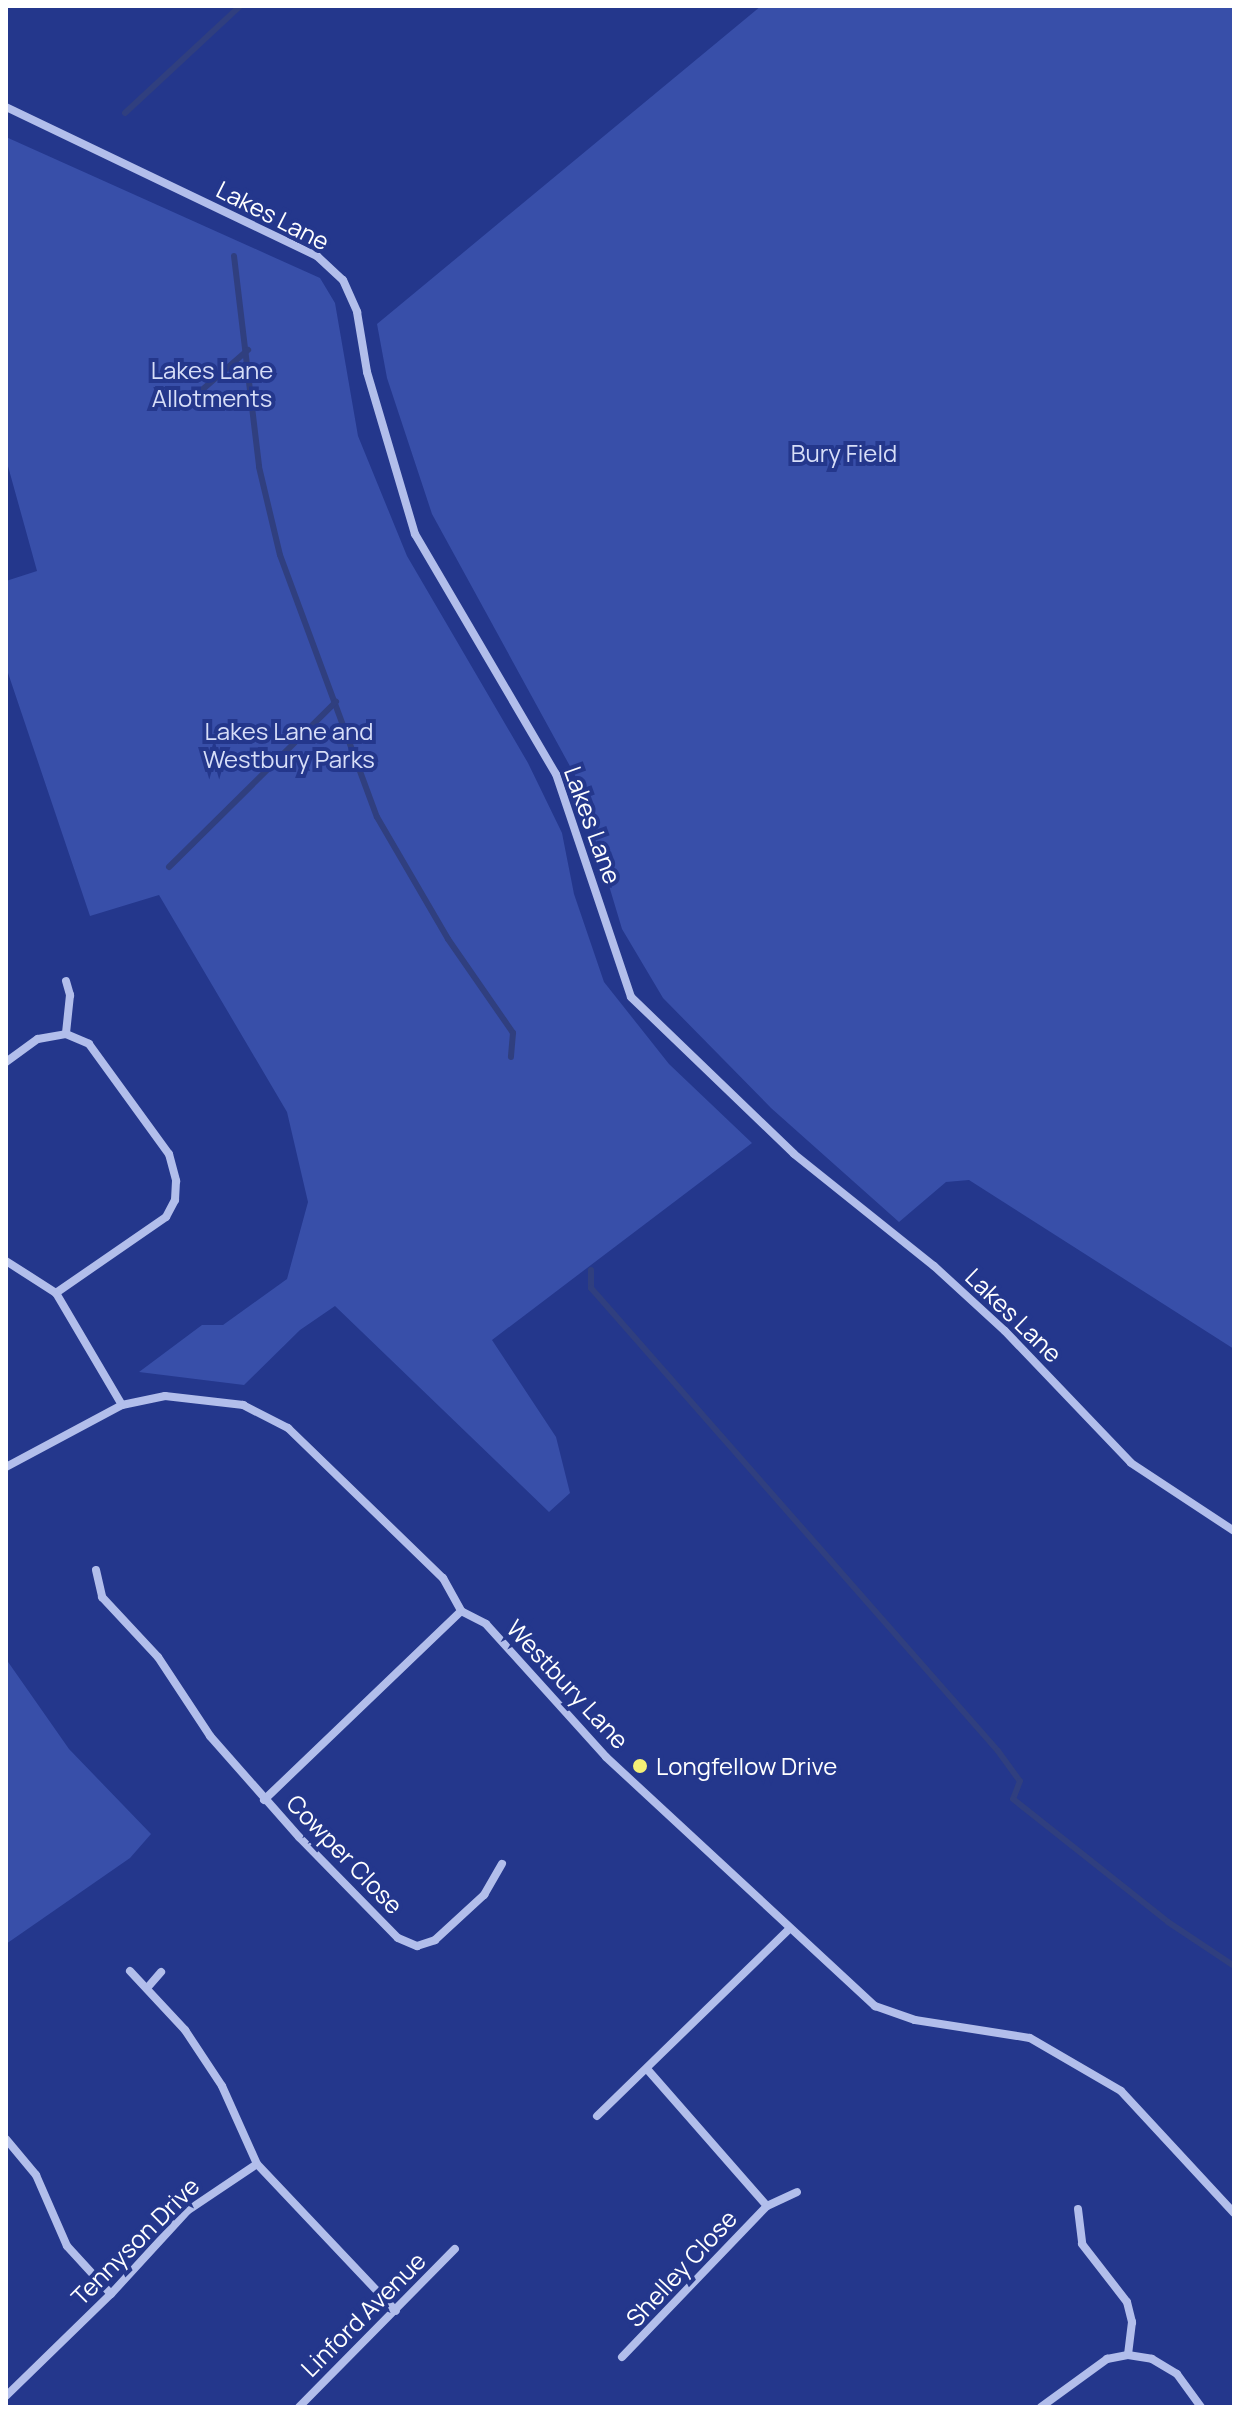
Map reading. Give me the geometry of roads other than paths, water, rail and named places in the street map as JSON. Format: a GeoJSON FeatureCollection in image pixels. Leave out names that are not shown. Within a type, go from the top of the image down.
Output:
{"type":"FeatureCollection","features":[{"type":"Feature","properties":{"kind":"street","name":"Lakes Lane"},"geometry":{"type":"LineString","coordinates":[[6,107],[317,256],[343,280],[357,312],[367,372],[415,534],[556,774],[631,997],[794,1154],[934,1266],[1005,1331],[1131,1463],[1234,1531]]}},
{"type":"Feature","properties":{"kind":"street"},"geometry":{"type":"LineString","coordinates":[[66,981],[70,995],[66,1034]]}},
{"type":"Feature","properties":{"kind":"street"},"geometry":{"type":"LineString","coordinates":[[6,1062],[38,1039],[66,1034],[89,1044],[169,1154],[176,1181],[175,1200],[166,1217],[56,1293]]}},
{"type":"Feature","properties":{"kind":"street"},"geometry":{"type":"LineString","coordinates":[[6,1261],[56,1293],[122,1405]]}},
{"type":"Feature","properties":{"kind":"street","name":"Westbury Lane"},"geometry":{"type":"LineString","coordinates":[[6,1467],[122,1405],[165,1396],[243,1405],[288,1428],[443,1578],[461,1611],[486,1624],[606,1757],[875,2006],[915,2020],[1030,2038],[1121,2091],[1234,2213]]}},
{"type":"Feature","properties":{"kind":"street"},"geometry":{"type":"LineString","coordinates":[[96,1570],[102,1597],[158,1657],[210,1736],[264,1800],[461,1611]]}},
{"type":"Feature","properties":{"kind":"street","name":"Cowper Close"},"geometry":{"type":"LineString","coordinates":[[264,1800],[398,1938],[417,1946],[435,1940],[484,1895],[502,1864]]}},
{"type":"Feature","properties":{"kind":"street"},"geometry":{"type":"LineString","coordinates":[[597,2116],[790,1928]]}},
{"type":"Feature","properties":{"kind":"street"},"geometry":{"type":"LineString","coordinates":[[130,1971],[148,1987],[222,2086],[257,2164],[396,2311]]}},
{"type":"Feature","properties":{"kind":"street"},"geometry":{"type":"LineString","coordinates":[[148,1987],[161,1972]]}},
{"type":"Feature","properties":{"kind":"street","name":"Shelley Close"},"geometry":{"type":"LineString","coordinates":[[647,2069],[767,2206]]}},
{"type":"Feature","properties":{"kind":"street"},"geometry":{"type":"LineString","coordinates":[[6,2139],[36,2175],[67,2246],[111,2294]]}},
{"type":"Feature","properties":{"kind":"street","name":"Tennyson Drive"},"geometry":{"type":"LineString","coordinates":[[6,2396],[111,2294],[207,2193],[257,2164]]}},
{"type":"Feature","properties":{"kind":"street","name":"Shelley Close"},"geometry":{"type":"LineString","coordinates":[[622,2357],[767,2206],[797,2192]]}},
{"type":"Feature","properties":{"kind":"street"},"geometry":{"type":"LineString","coordinates":[[1078,2209],[1082,2244],[1127,2302],[1132,2322],[1128,2355]]}},
{"type":"Feature","properties":{"kind":"street","name":"Linford Avenue"},"geometry":{"type":"LineString","coordinates":[[299,2407],[455,2249]]}},
{"type":"Feature","properties":{"kind":"street"},"geometry":{"type":"LineString","coordinates":[[1041,2407],[1107,2359],[1128,2355],[1152,2359],[1177,2374],[1201,2407]]}},
{"type":"Feature","properties":{"kind":"waterway"},"geometry":{"type":"LineString","coordinates":[[125,113],[240,6]]}},
{"type":"Feature","properties":{"kind":"waterway"},"geometry":{"type":"LineString","coordinates":[[234,256],[259,467],[280,555],[377,817],[448,939],[513,1033],[511,1057]]}},
{"type":"Feature","properties":{"kind":"waterway"},"geometry":{"type":"LineString","coordinates":[[187,403],[248,350]]}},
{"type":"Feature","properties":{"kind":"waterway"},"geometry":{"type":"LineString","coordinates":[[169,867],[336,702]]}},
{"type":"Feature","properties":{"kind":"waterway"},"geometry":{"type":"LineString","coordinates":[[591,1270],[591,1288],[998,1751],[1020,1781],[1013,1799],[1168,1922],[1234,1966]]}},
{"type":"Feature","properties":{"kind":"place","name":"Longfellow Drive"},"geometry":{"type":"Point","coordinates":[640,1766]}},
{"type":"Feature","properties":{"kind":"park label","name":"Lakes Lane Allotments"},"geometry":{"type":"Point","coordinates":[212,384]}},
{"type":"Feature","properties":{"kind":"park label","name":"Bury Field"},"geometry":{"type":"Point","coordinates":[844,453]}},
{"type":"Feature","properties":{"kind":"park label","name":"Lakes Lane and Westbury Parks"},"geometry":{"type":"Point","coordinates":[289,745]}}]}
